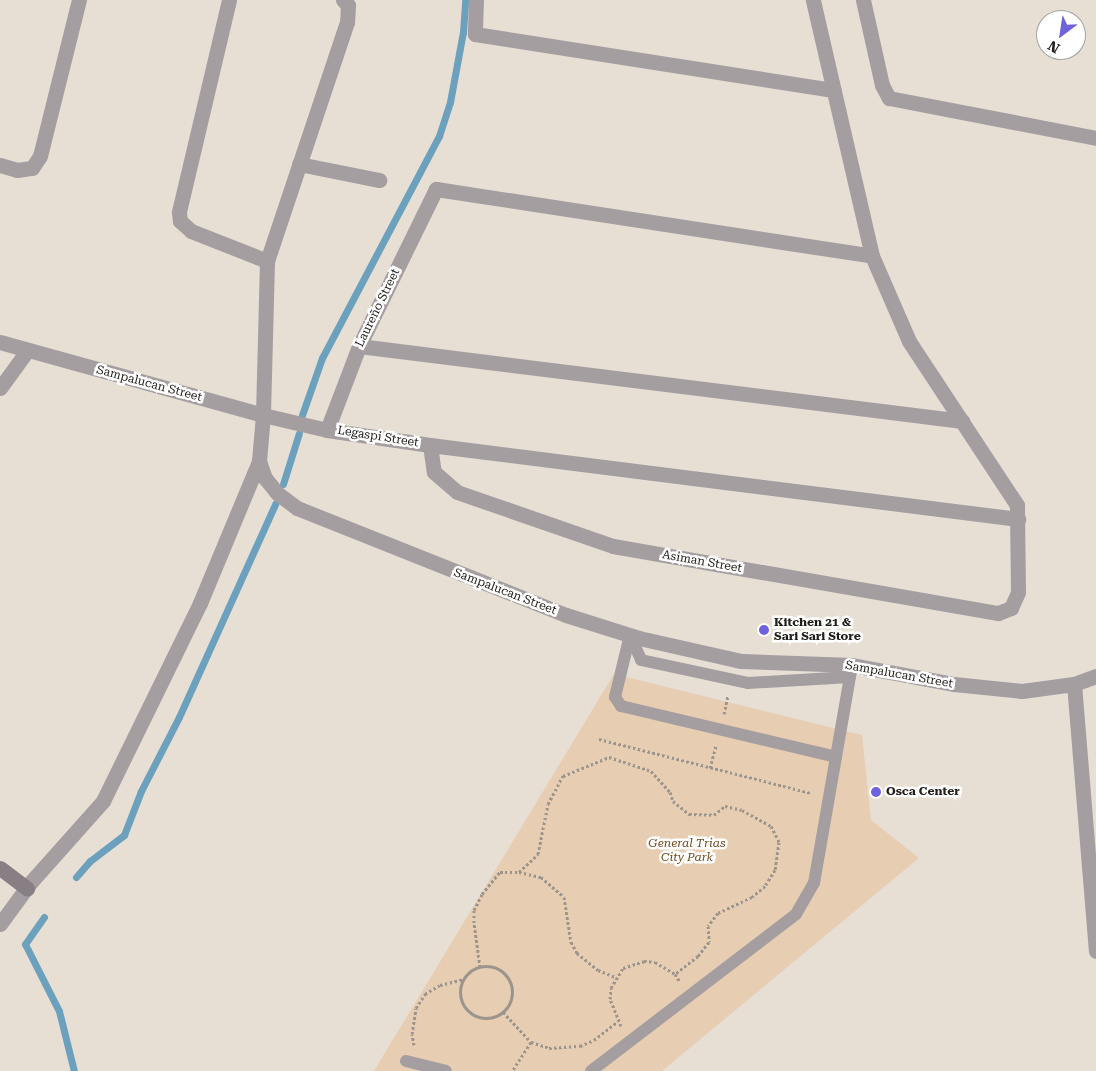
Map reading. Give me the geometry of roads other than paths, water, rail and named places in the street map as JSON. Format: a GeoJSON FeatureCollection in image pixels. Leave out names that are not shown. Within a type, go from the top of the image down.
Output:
{"type":"FeatureCollection","features":[{"type":"Feature","properties":{"kind":"main road"},"geometry":{"type":"LineString","coordinates":[[0,868],[27,888]]}},
{"type":"Feature","properties":{"kind":"street"},"geometry":{"type":"LineString","coordinates":[[0,165],[17,170],[32,168],[40,156],[79,0]]}},
{"type":"Feature","properties":{"kind":"street"},"geometry":{"type":"LineString","coordinates":[[228,0],[179,212],[180,221],[191,231],[267,261]]}},
{"type":"Feature","properties":{"kind":"street"},"geometry":{"type":"LineString","coordinates":[[263,415],[267,261],[347,22],[348,5],[343,0]]}},
{"type":"Feature","properties":{"kind":"street"},"geometry":{"type":"LineString","coordinates":[[476,0],[474,34],[834,90]]}},
{"type":"Feature","properties":{"kind":"street"},"geometry":{"type":"LineString","coordinates":[[813,0],[872,256],[910,341],[1012,495],[1018,519]]}},
{"type":"Feature","properties":{"kind":"street"},"geometry":{"type":"LineString","coordinates":[[863,0],[882,85],[890,98],[1096,138]]}},
{"type":"Feature","properties":{"kind":"street"},"geometry":{"type":"LineString","coordinates":[[299,164],[379,180]]}},
{"type":"Feature","properties":{"kind":"street","name":"Laureño Street"},"geometry":{"type":"LineString","coordinates":[[327,430],[359,346],[436,189],[872,256]]}},
{"type":"Feature","properties":{"kind":"street","name":"Sampalucan Street"},"geometry":{"type":"LineString","coordinates":[[0,342],[263,415],[259,461],[265,478],[277,493],[297,508],[324,521],[557,611],[630,635],[741,661],[851,671],[1022,691],[1074,684],[1096,676]]}},
{"type":"Feature","properties":{"kind":"street"},"geometry":{"type":"LineString","coordinates":[[359,346],[962,421]]}},
{"type":"Feature","properties":{"kind":"street"},"geometry":{"type":"LineString","coordinates":[[0,388],[27,351]]}},
{"type":"Feature","properties":{"kind":"street","name":"Legaspi Street"},"geometry":{"type":"LineString","coordinates":[[263,415],[327,430],[430,445],[1018,519]]}},
{"type":"Feature","properties":{"kind":"street","name":"Asiman Street"},"geometry":{"type":"LineString","coordinates":[[430,445],[434,472],[457,492],[613,546],[998,613],[1011,608],[1018,592],[1018,519]]}},
{"type":"Feature","properties":{"kind":"street"},"geometry":{"type":"LineString","coordinates":[[0,924],[27,888],[103,800],[200,603],[259,461]]}},
{"type":"Feature","properties":{"kind":"street"},"geometry":{"type":"LineString","coordinates":[[1074,684],[1096,951]]}},
{"type":"Feature","properties":{"kind":"lane"},"geometry":{"type":"LineString","coordinates":[[591,1071],[796,914],[814,882],[851,671],[748,684],[641,660],[630,635]]}},
{"type":"Feature","properties":{"kind":"lane"},"geometry":{"type":"LineString","coordinates":[[630,635],[615,697],[621,706],[836,757]]}},
{"type":"Feature","properties":{"kind":"lane"},"geometry":{"type":"LineString","coordinates":[[412,1062],[446,1071]]}},
{"type":"Feature","properties":{"kind":"waterway"},"geometry":{"type":"LineString","coordinates":[[302,415],[322,358],[439,136],[450,102],[463,32],[465,0]]}},
{"type":"Feature","properties":{"kind":"waterway"},"geometry":{"type":"LineString","coordinates":[[283,484],[299,433]]}},
{"type":"Feature","properties":{"kind":"waterway"},"geometry":{"type":"LineString","coordinates":[[76,877],[90,861],[124,835],[141,791],[179,717],[275,504]]}},
{"type":"Feature","properties":{"kind":"waterway"},"geometry":{"type":"LineString","coordinates":[[44,917],[25,944],[59,1011],[74,1071]]}},
{"type":"Feature","properties":{"kind":"place","name":"Kitchen 21 & Sari Sari Store"},"geometry":{"type":"Point","coordinates":[764,630]}},
{"type":"Feature","properties":{"kind":"place","name":"Osca Center"},"geometry":{"type":"Point","coordinates":[876,792]}},
{"type":"Feature","properties":{"kind":"park label","name":"General Trias City Park"},"geometry":{"type":"Point","coordinates":[687,851]}}]}
